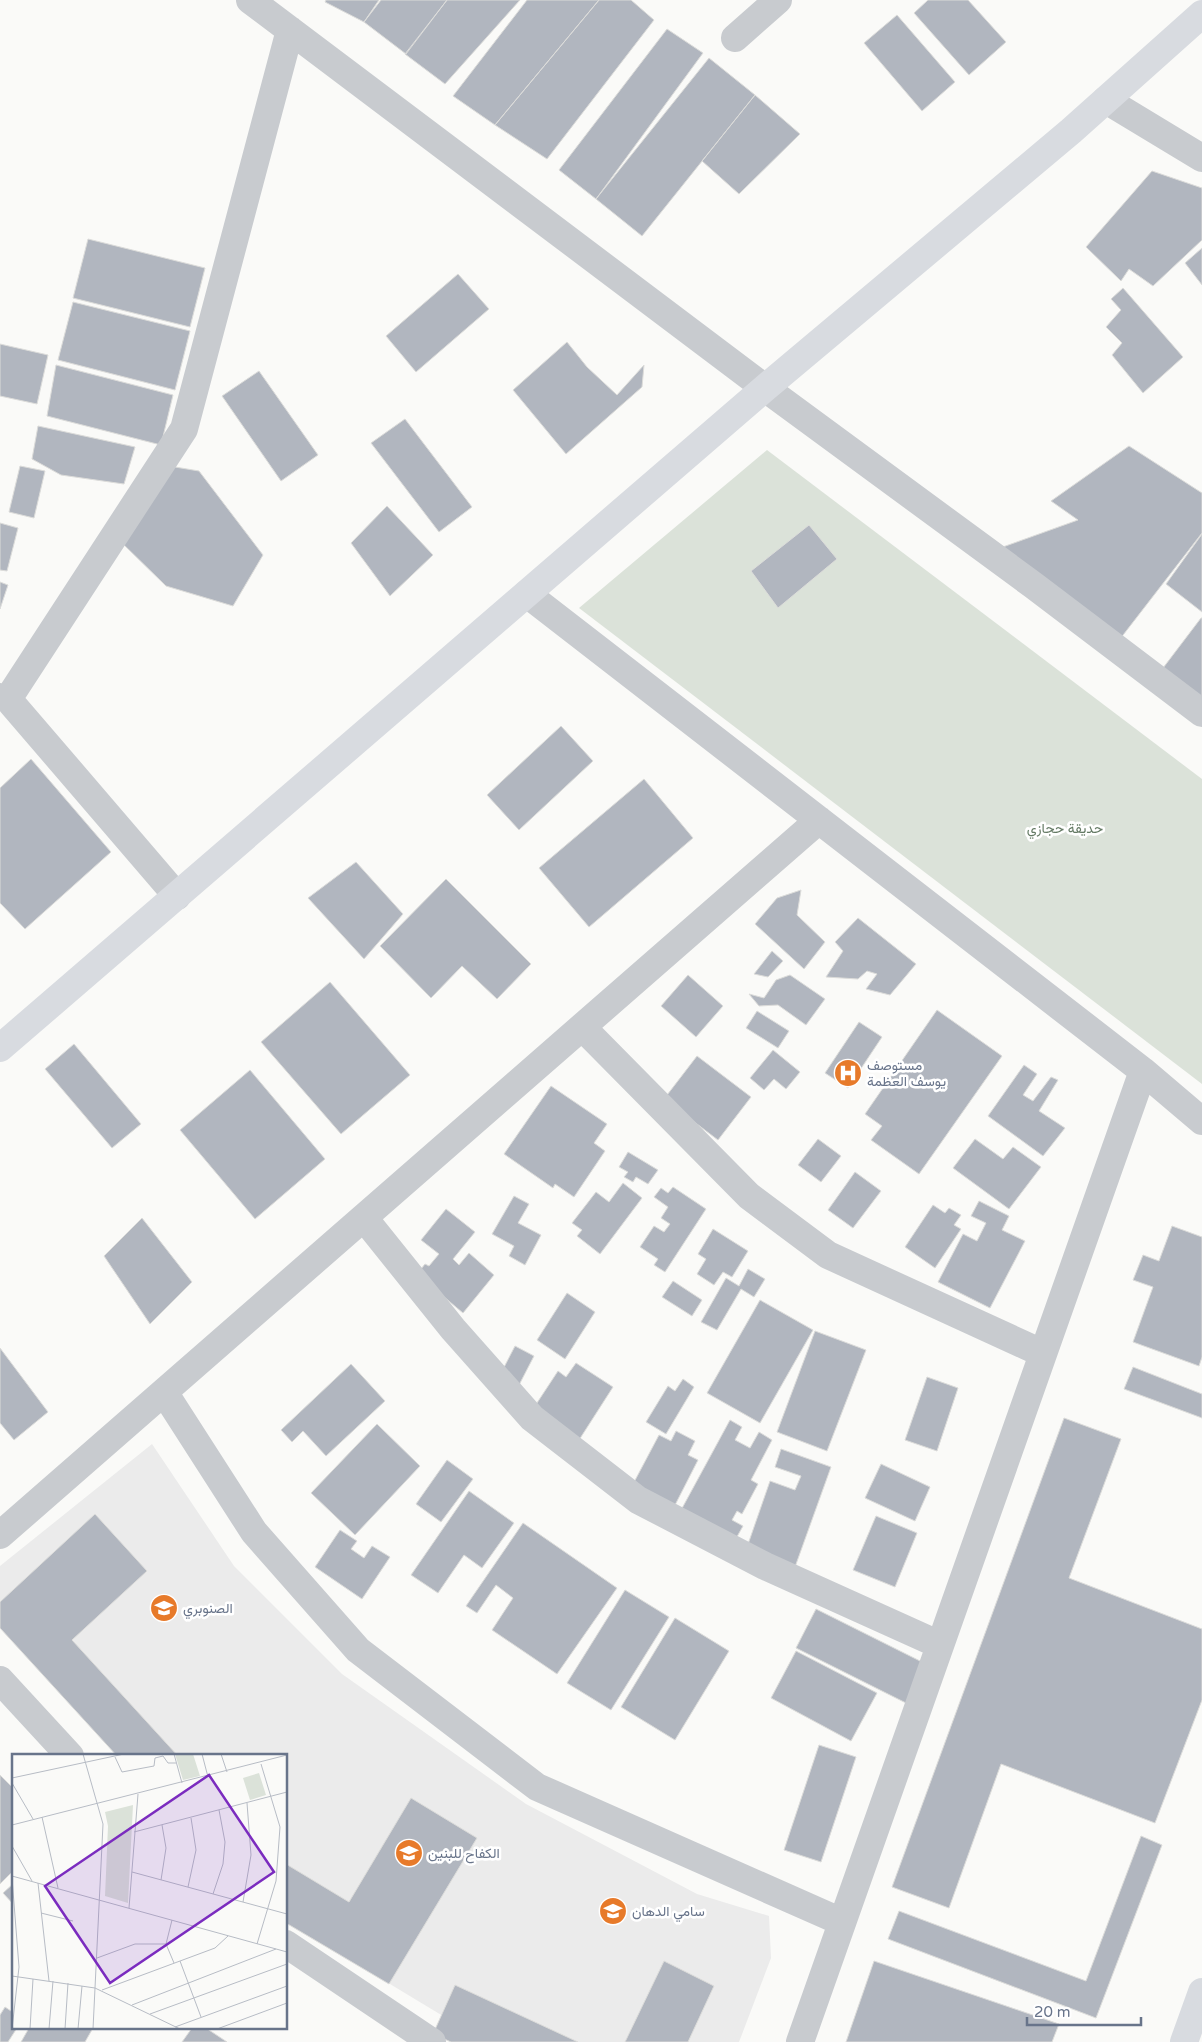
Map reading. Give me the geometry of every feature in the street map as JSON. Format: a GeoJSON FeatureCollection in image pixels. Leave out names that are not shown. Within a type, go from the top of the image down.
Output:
{"type":"FeatureCollection","features":[{"type":"Feature","properties":{"kind":"main road"},"geometry":{"type":"LineString","coordinates":[[0,1048],[766,388],[1106,100],[1202,14]]}},
{"type":"Feature","properties":{"kind":"main road"},"geometry":{"type":"LineString","coordinates":[[1192,2032],[1202,1992]]}},
{"type":"Feature","properties":{"kind":"street"},"geometry":{"type":"LineString","coordinates":[[250,0],[1202,713]]}},
{"type":"Feature","properties":{"kind":"street"},"geometry":{"type":"LineString","coordinates":[[735,38],[778,0]]}},
{"type":"Feature","properties":{"kind":"street"},"geometry":{"type":"LineString","coordinates":[[177,896],[4,698],[184,429],[290,30]]}},
{"type":"Feature","properties":{"kind":"street"},"geometry":{"type":"LineString","coordinates":[[1106,100],[1202,158]]}},
{"type":"Feature","properties":{"kind":"street"},"geometry":{"type":"LineString","coordinates":[[526,594],[1143,1071],[1202,1121]]}},
{"type":"Feature","properties":{"kind":"street"},"geometry":{"type":"LineString","coordinates":[[0,1535],[819,820]]}},
{"type":"Feature","properties":{"kind":"street"},"geometry":{"type":"LineString","coordinates":[[582,1027],[749,1196],[828,1255],[1042,1353]]}},
{"type":"Feature","properties":{"kind":"street"},"geometry":{"type":"LineString","coordinates":[[800,2042],[1143,1071]]}},
{"type":"Feature","properties":{"kind":"street"},"geometry":{"type":"LineString","coordinates":[[364,1218],[453,1329],[532,1418],[638,1500],[765,1566],[940,1646]]}},
{"type":"Feature","properties":{"kind":"street"},"geometry":{"type":"LineString","coordinates":[[164,1392],[254,1532],[358,1650],[537,1787],[842,1922]]}},
{"type":"Feature","properties":{"kind":"street"},"geometry":{"type":"LineString","coordinates":[[0,1680],[68,1754]]}},
{"type":"Feature","properties":{"kind":"street"},"geometry":{"type":"LineString","coordinates":[[288,1945],[432,2042]]}},
{"type":"Feature","properties":{"kind":"shaded area"},"geometry":{"type":"Polygon","coordinates":[[[152,1444],[234,1566],[342,1674],[526,1804],[697,1894],[769,1916],[771,1958],[739,2042],[486,2042],[327,1946],[288,1913],[288,1754],[121,1754],[0,1606],[0,1566],[152,1444]]]}},
{"type":"Feature","properties":{"kind":"green space","name":"حديقة حجازي"},"geometry":{"type":"Polygon","coordinates":[[[767,450],[1202,779],[1202,1084],[579,608],[767,450]]]}},
{"type":"Feature","properties":{"kind":"building"},"geometry":{"type":"Polygon","coordinates":[[[326,0],[379,0],[364,22],[325,2],[326,0]]]}},
{"type":"Feature","properties":{"kind":"building"},"geometry":{"type":"Polygon","coordinates":[[[381,0],[447,0],[406,54],[364,22],[381,0]]]}},
{"type":"Feature","properties":{"kind":"building"},"geometry":{"type":"Polygon","coordinates":[[[447,0],[520,0],[445,84],[405,54],[447,0]]]}},
{"type":"Feature","properties":{"kind":"building"},"geometry":{"type":"Polygon","coordinates":[[[527,0],[599,0],[495,125],[453,96],[527,0]]]}},
{"type":"Feature","properties":{"kind":"building"},"geometry":{"type":"Polygon","coordinates":[[[599,0],[631,0],[654,20],[547,159],[495,125],[599,0]]]}},
{"type":"Feature","properties":{"kind":"building"},"geometry":{"type":"Polygon","coordinates":[[[928,0],[968,0],[1006,42],[969,75],[914,13],[928,0]]]}},
{"type":"Feature","properties":{"kind":"building"},"geometry":{"type":"Polygon","coordinates":[[[897,15],[955,82],[922,111],[864,43],[897,15]]]}},
{"type":"Feature","properties":{"kind":"building"},"geometry":{"type":"Polygon","coordinates":[[[667,29],[703,53],[596,199],[559,170],[667,29]]]}},
{"type":"Feature","properties":{"kind":"building"},"geometry":{"type":"Polygon","coordinates":[[[709,58],[755,95],[642,236],[596,199],[709,58]]]}},
{"type":"Feature","properties":{"kind":"building"},"geometry":{"type":"Polygon","coordinates":[[[755,95],[800,134],[739,194],[702,161],[755,95]]]}},
{"type":"Feature","properties":{"kind":"building"},"geometry":{"type":"Polygon","coordinates":[[[1152,171],[1202,188],[1202,240],[1153,286],[1129,269],[1121,281],[1086,247],[1152,171]]]}},
{"type":"Feature","properties":{"kind":"building"},"geometry":{"type":"Polygon","coordinates":[[[88,239],[205,268],[190,327],[73,298],[88,239]]]}},
{"type":"Feature","properties":{"kind":"building"},"geometry":{"type":"Polygon","coordinates":[[[1202,248],[1202,285],[1185,263],[1202,248]]]}},
{"type":"Feature","properties":{"kind":"building"},"geometry":{"type":"Polygon","coordinates":[[[458,274],[489,309],[416,372],[386,336],[458,274]]]}},
{"type":"Feature","properties":{"kind":"building"},"geometry":{"type":"Polygon","coordinates":[[[1123,288],[1183,357],[1143,393],[1112,355],[1122,343],[1106,327],[1121,310],[1111,299],[1123,288]]]}},
{"type":"Feature","properties":{"kind":"building"},"geometry":{"type":"Polygon","coordinates":[[[73,302],[190,331],[175,390],[58,360],[73,302]]]}},
{"type":"Feature","properties":{"kind":"building"},"geometry":{"type":"Polygon","coordinates":[[[567,342],[587,367],[617,395],[644,365],[642,387],[566,454],[513,390],[567,342]]]}},
{"type":"Feature","properties":{"kind":"building"},"geometry":{"type":"Polygon","coordinates":[[[0,344],[48,355],[37,404],[0,396],[0,344]]]}},
{"type":"Feature","properties":{"kind":"building"},"geometry":{"type":"Polygon","coordinates":[[[56,365],[173,395],[161,445],[47,416],[56,365]]]}},
{"type":"Feature","properties":{"kind":"building"},"geometry":{"type":"Polygon","coordinates":[[[259,371],[318,455],[281,481],[222,396],[259,371]]]}},
{"type":"Feature","properties":{"kind":"building"},"geometry":{"type":"Polygon","coordinates":[[[405,419],[472,507],[439,532],[371,443],[405,419]]]}},
{"type":"Feature","properties":{"kind":"building"},"geometry":{"type":"Polygon","coordinates":[[[38,426],[135,447],[124,484],[61,475],[32,459],[38,426]]]}},
{"type":"Feature","properties":{"kind":"building"},"geometry":{"type":"Polygon","coordinates":[[[1129,446],[1202,493],[1202,533],[1120,639],[1000,548],[1078,520],[1051,501],[1129,446]]]}},
{"type":"Feature","properties":{"kind":"building"},"geometry":{"type":"Polygon","coordinates":[[[20,466],[45,471],[34,518],[9,512],[20,466]]]}},
{"type":"Feature","properties":{"kind":"building"},"geometry":{"type":"Polygon","coordinates":[[[169,466],[199,471],[263,555],[233,606],[166,586],[120,541],[169,466]]]}},
{"type":"Feature","properties":{"kind":"building"},"geometry":{"type":"Polygon","coordinates":[[[387,506],[433,555],[390,596],[351,543],[387,506]]]}},
{"type":"Feature","properties":{"kind":"building"},"geometry":{"type":"Polygon","coordinates":[[[0,523],[18,528],[7,571],[0,570],[0,523]]]}},
{"type":"Feature","properties":{"kind":"building"},"geometry":{"type":"Polygon","coordinates":[[[809,525],[837,559],[778,608],[751,571],[809,525]]]}},
{"type":"Feature","properties":{"kind":"building"},"geometry":{"type":"Polygon","coordinates":[[[1202,534],[1202,612],[1166,584],[1202,534]]]}},
{"type":"Feature","properties":{"kind":"building"},"geometry":{"type":"Polygon","coordinates":[[[0,582],[8,585],[0,609],[0,582]]]}},
{"type":"Feature","properties":{"kind":"building"},"geometry":{"type":"Polygon","coordinates":[[[1202,618],[1202,704],[1160,672],[1202,618]]]}},
{"type":"Feature","properties":{"kind":"building"},"geometry":{"type":"Polygon","coordinates":[[[561,726],[593,761],[519,830],[487,795],[561,726]]]}},
{"type":"Feature","properties":{"kind":"building"},"geometry":{"type":"Polygon","coordinates":[[[31,759],[111,852],[25,929],[0,903],[0,788],[31,759]]]}},
{"type":"Feature","properties":{"kind":"building"},"geometry":{"type":"Polygon","coordinates":[[[644,779],[693,838],[589,927],[539,868],[644,779]]]}},
{"type":"Feature","properties":{"kind":"building"},"geometry":{"type":"Polygon","coordinates":[[[356,862],[403,914],[364,959],[308,898],[356,862]]]}},
{"type":"Feature","properties":{"kind":"building"},"geometry":{"type":"Polygon","coordinates":[[[446,879],[531,964],[497,999],[462,966],[431,998],[380,946],[446,879]]]}},
{"type":"Feature","properties":{"kind":"building"},"geometry":{"type":"Polygon","coordinates":[[[801,890],[797,915],[825,942],[804,969],[755,924],[777,898],[801,890]]]}},
{"type":"Feature","properties":{"kind":"building"},"geometry":{"type":"Polygon","coordinates":[[[858,918],[916,964],[890,995],[866,989],[877,974],[867,971],[858,979],[826,977],[843,951],[835,942],[858,918]]]}},
{"type":"Feature","properties":{"kind":"building"},"geometry":{"type":"Polygon","coordinates":[[[772,951],[783,961],[768,977],[754,974],[772,951]]]}},
{"type":"Feature","properties":{"kind":"building"},"geometry":{"type":"Polygon","coordinates":[[[688,975],[723,1006],[696,1037],[661,1006],[688,975]]]}},
{"type":"Feature","properties":{"kind":"building"},"geometry":{"type":"Polygon","coordinates":[[[790,975],[825,999],[806,1025],[778,1005],[759,1006],[749,994],[764,998],[776,980],[790,975]]]}},
{"type":"Feature","properties":{"kind":"building"},"geometry":{"type":"Polygon","coordinates":[[[330,982],[410,1075],[341,1134],[261,1042],[330,982]]]}},
{"type":"Feature","properties":{"kind":"building"},"geometry":{"type":"Polygon","coordinates":[[[937,1010],[1002,1056],[919,1174],[871,1140],[882,1126],[865,1114],[937,1010]]]}},
{"type":"Feature","properties":{"kind":"building"},"geometry":{"type":"Polygon","coordinates":[[[757,1011],[789,1031],[778,1048],[746,1028],[757,1011]]]}},
{"type":"Feature","properties":{"kind":"building"},"geometry":{"type":"Polygon","coordinates":[[[859,1022],[882,1037],[848,1088],[825,1073],[859,1022]]]}},
{"type":"Feature","properties":{"kind":"building"},"geometry":{"type":"Polygon","coordinates":[[[74,1044],[141,1124],[112,1148],[45,1069],[74,1044]]]}},
{"type":"Feature","properties":{"kind":"building"},"geometry":{"type":"Polygon","coordinates":[[[773,1050],[800,1072],[786,1089],[774,1079],[764,1090],[750,1078],[773,1050]]]}},
{"type":"Feature","properties":{"kind":"building"},"geometry":{"type":"Polygon","coordinates":[[[697,1056],[751,1097],[718,1140],[664,1099],[697,1056]]]}},
{"type":"Feature","properties":{"kind":"building"},"geometry":{"type":"Polygon","coordinates":[[[1024,1065],[1037,1074],[1023,1095],[1033,1101],[1051,1077],[1058,1080],[1039,1111],[1065,1128],[1043,1156],[988,1116],[1024,1065]]]}},
{"type":"Feature","properties":{"kind":"building"},"geometry":{"type":"Polygon","coordinates":[[[250,1070],[325,1159],[255,1219],[180,1130],[250,1070]]]}},
{"type":"Feature","properties":{"kind":"building"},"geometry":{"type":"Polygon","coordinates":[[[551,1086],[607,1124],[594,1143],[605,1151],[574,1197],[555,1184],[553,1188],[504,1154],[551,1086]]]}},
{"type":"Feature","properties":{"kind":"building"},"geometry":{"type":"Polygon","coordinates":[[[818,1139],[841,1156],[821,1182],[798,1165],[818,1139]]]}},
{"type":"Feature","properties":{"kind":"building"},"geometry":{"type":"Polygon","coordinates":[[[975,1139],[1003,1159],[1013,1147],[1041,1167],[1009,1209],[953,1168],[975,1139]]]}},
{"type":"Feature","properties":{"kind":"building"},"geometry":{"type":"Polygon","coordinates":[[[628,1152],[658,1170],[648,1184],[636,1177],[633,1182],[624,1177],[628,1172],[619,1167],[628,1152]]]}},
{"type":"Feature","properties":{"kind":"building"},"geometry":{"type":"Polygon","coordinates":[[[855,1172],[881,1191],[853,1228],[828,1210],[855,1172]]]}},
{"type":"Feature","properties":{"kind":"building"},"geometry":{"type":"Polygon","coordinates":[[[623,1183],[642,1198],[600,1254],[577,1236],[582,1230],[572,1223],[596,1192],[609,1202],[623,1183]]]}},
{"type":"Feature","properties":{"kind":"building"},"geometry":{"type":"Polygon","coordinates":[[[673,1187],[706,1209],[665,1272],[654,1265],[658,1259],[640,1247],[654,1226],[664,1232],[670,1224],[661,1218],[668,1207],[654,1197],[661,1188],[668,1193],[673,1187]]]}},
{"type":"Feature","properties":{"kind":"building"},"geometry":{"type":"Polygon","coordinates":[[[514,1196],[529,1204],[518,1223],[541,1235],[525,1265],[509,1256],[514,1246],[492,1234],[514,1196]]]}},
{"type":"Feature","properties":{"kind":"building"},"geometry":{"type":"Polygon","coordinates":[[[979,1201],[1009,1216],[1002,1230],[1025,1241],[990,1308],[938,1282],[963,1234],[977,1241],[986,1223],[971,1216],[979,1201]]]}},
{"type":"Feature","properties":{"kind":"building"},"geometry":{"type":"Polygon","coordinates":[[[933,1205],[945,1213],[949,1208],[961,1215],[954,1225],[961,1229],[935,1268],[905,1247],[933,1205]]]}},
{"type":"Feature","properties":{"kind":"building"},"geometry":{"type":"Polygon","coordinates":[[[446,1209],[475,1232],[453,1259],[459,1265],[469,1253],[494,1275],[463,1313],[417,1274],[425,1264],[429,1266],[439,1254],[421,1240],[446,1209]]]}},
{"type":"Feature","properties":{"kind":"building"},"geometry":{"type":"Polygon","coordinates":[[[142,1218],[192,1282],[150,1324],[104,1256],[142,1218]]]}},
{"type":"Feature","properties":{"kind":"building"},"geometry":{"type":"Polygon","coordinates":[[[1172,1226],[1202,1237],[1202,1357],[1199,1366],[1133,1342],[1153,1287],[1133,1280],[1143,1255],[1159,1261],[1172,1226]]]}},
{"type":"Feature","properties":{"kind":"building"},"geometry":{"type":"Polygon","coordinates":[[[713,1229],[748,1251],[732,1277],[723,1272],[714,1285],[697,1274],[706,1259],[698,1254],[713,1229]]]}},
{"type":"Feature","properties":{"kind":"building"},"geometry":{"type":"Polygon","coordinates":[[[748,1269],[765,1279],[754,1297],[741,1289],[717,1330],[701,1322],[726,1278],[739,1286],[748,1269]]]}},
{"type":"Feature","properties":{"kind":"building"},"geometry":{"type":"Polygon","coordinates":[[[673,1281],[702,1300],[692,1316],[662,1297],[673,1281]]]}},
{"type":"Feature","properties":{"kind":"building"},"geometry":{"type":"Polygon","coordinates":[[[567,1293],[595,1312],[565,1359],[537,1340],[567,1293]]]}},
{"type":"Feature","properties":{"kind":"building"},"geometry":{"type":"Polygon","coordinates":[[[760,1300],[813,1330],[760,1423],[707,1393],[760,1300]]]}},
{"type":"Feature","properties":{"kind":"building"},"geometry":{"type":"Polygon","coordinates":[[[815,1331],[866,1350],[827,1451],[777,1432],[815,1331]]]}},
{"type":"Feature","properties":{"kind":"building"},"geometry":{"type":"Polygon","coordinates":[[[515,1346],[534,1356],[519,1385],[500,1375],[515,1346]]]}},
{"type":"Feature","properties":{"kind":"building"},"geometry":{"type":"Polygon","coordinates":[[[0,1348],[48,1412],[14,1440],[0,1423],[0,1348]]]}},
{"type":"Feature","properties":{"kind":"building"},"geometry":{"type":"Polygon","coordinates":[[[576,1363],[613,1387],[579,1440],[533,1409],[558,1371],[566,1377],[576,1363]]]}},
{"type":"Feature","properties":{"kind":"building"},"geometry":{"type":"Polygon","coordinates":[[[351,1364],[385,1401],[326,1456],[303,1431],[292,1442],[281,1430],[351,1364]]]}},
{"type":"Feature","properties":{"kind":"building"},"geometry":{"type":"Polygon","coordinates":[[[1133,1367],[1202,1394],[1202,1418],[1124,1389],[1133,1367]]]}},
{"type":"Feature","properties":{"kind":"building"},"geometry":{"type":"Polygon","coordinates":[[[927,1377],[958,1388],[937,1451],[905,1440],[927,1377]]]}},
{"type":"Feature","properties":{"kind":"building"},"geometry":{"type":"Polygon","coordinates":[[[683,1379],[694,1387],[666,1434],[646,1422],[668,1386],[675,1391],[683,1379]]]}},
{"type":"Feature","properties":{"kind":"building"},"geometry":{"type":"Polygon","coordinates":[[[1064,1418],[1121,1439],[1069,1578],[1202,1629],[1202,1700],[1155,1823],[1001,1764],[949,1908],[892,1887],[1064,1418]]]}},
{"type":"Feature","properties":{"kind":"building"},"geometry":{"type":"Polygon","coordinates":[[[730,1420],[742,1427],[735,1440],[750,1448],[759,1432],[772,1440],[751,1480],[758,1484],[742,1514],[737,1511],[732,1520],[743,1526],[734,1542],[680,1512],[730,1420]]]}},
{"type":"Feature","properties":{"kind":"building"},"geometry":{"type":"Polygon","coordinates":[[[377,1424],[420,1466],[355,1535],[311,1493],[377,1424]]]}},
{"type":"Feature","properties":{"kind":"building"},"geometry":{"type":"Polygon","coordinates":[[[676,1431],[695,1441],[688,1455],[698,1460],[674,1507],[632,1486],[659,1435],[671,1441],[676,1431]]]}},
{"type":"Feature","properties":{"kind":"building"},"geometry":{"type":"Polygon","coordinates":[[[781,1449],[831,1467],[795,1567],[746,1550],[770,1481],[795,1490],[801,1476],[775,1467],[781,1449]]]}},
{"type":"Feature","properties":{"kind":"building"},"geometry":{"type":"Polygon","coordinates":[[[447,1460],[473,1479],[441,1522],[416,1504],[447,1460]]]}},
{"type":"Feature","properties":{"kind":"building"},"geometry":{"type":"Polygon","coordinates":[[[881,1464],[930,1487],[915,1521],[865,1498],[881,1464]]]}},
{"type":"Feature","properties":{"kind":"building"},"geometry":{"type":"Polygon","coordinates":[[[469,1491],[514,1523],[482,1568],[464,1555],[438,1593],[411,1575],[469,1491]]]}},
{"type":"Feature","properties":{"kind":"building"},"geometry":{"type":"Polygon","coordinates":[[[95,1514],[147,1571],[72,1640],[176,1754],[115,1754],[0,1628],[0,1602],[95,1514]]]}},
{"type":"Feature","properties":{"kind":"building"},"geometry":{"type":"Polygon","coordinates":[[[876,1516],[917,1533],[895,1587],[853,1570],[876,1516]]]}},
{"type":"Feature","properties":{"kind":"building"},"geometry":{"type":"Polygon","coordinates":[[[523,1523],[617,1588],[557,1674],[492,1630],[513,1598],[496,1585],[477,1613],[466,1606],[523,1523]]]}},
{"type":"Feature","properties":{"kind":"building"},"geometry":{"type":"Polygon","coordinates":[[[340,1530],[357,1541],[351,1549],[364,1558],[372,1546],[390,1557],[362,1599],[315,1567],[340,1530]]]}},
{"type":"Feature","properties":{"kind":"building"},"geometry":{"type":"Polygon","coordinates":[[[625,1590],[669,1617],[611,1710],[567,1683],[625,1590]]]}},
{"type":"Feature","properties":{"kind":"building"},"geometry":{"type":"Polygon","coordinates":[[[816,1609],[926,1664],[906,1703],[796,1648],[816,1609]]]}},
{"type":"Feature","properties":{"kind":"building"},"geometry":{"type":"Polygon","coordinates":[[[675,1618],[729,1651],[675,1740],[621,1707],[675,1618]]]}},
{"type":"Feature","properties":{"kind":"building"},"geometry":{"type":"Polygon","coordinates":[[[796,1651],[877,1693],[851,1741],[771,1698],[796,1651]]]}},
{"type":"Feature","properties":{"kind":"building"},"geometry":{"type":"Polygon","coordinates":[[[819,1745],[856,1757],[821,1862],[784,1850],[819,1745]]]}},
{"type":"Feature","properties":{"kind":"building"},"geometry":{"type":"Polygon","coordinates":[[[0,1775],[12,1787],[12,1872],[0,1884],[0,1775]]]}},
{"type":"Feature","properties":{"kind":"building"},"geometry":{"type":"Polygon","coordinates":[[[411,1798],[477,1838],[389,1984],[288,1924],[288,1865],[349,1902],[411,1798]]]}},
{"type":"Feature","properties":{"kind":"building"},"geometry":{"type":"Polygon","coordinates":[[[1141,1836],[1162,1845],[1096,2018],[888,1939],[899,1911],[1086,1981],[1141,1836]]]}},
{"type":"Feature","properties":{"kind":"building"},"geometry":{"type":"Polygon","coordinates":[[[12,1885],[12,1903],[3,1893],[12,1885]]]}},
{"type":"Feature","properties":{"kind":"building"},"geometry":{"type":"Polygon","coordinates":[[[664,1961],[714,1986],[688,2042],[625,2042],[664,1961]]]}},
{"type":"Feature","properties":{"kind":"building"},"geometry":{"type":"Polygon","coordinates":[[[874,1961],[1059,2024],[1052,2042],[846,2042],[874,1961]]]}},
{"type":"Feature","properties":{"kind":"building"},"geometry":{"type":"Polygon","coordinates":[[[455,1985],[578,2042],[451,2042],[433,2034],[455,1985]]]}},
{"type":"Feature","properties":{"kind":"building"},"geometry":{"type":"Polygon","coordinates":[[[5,2007],[12,2012],[12,2030],[16,2030],[8,2042],[0,2042],[0,2015],[5,2007]]]}},
{"type":"Feature","properties":{"kind":"building"},"geometry":{"type":"Polygon","coordinates":[[[28,2030],[92,2030],[85,2042],[21,2042],[28,2030]]]}},
{"type":"Feature","properties":{"kind":"building"},"geometry":{"type":"Polygon","coordinates":[[[191,2030],[209,2030],[227,2042],[182,2042],[191,2030]]]}},
{"type":"Feature","properties":{"kind":"place","name":"مستوصف يوسف العظمة"},"geometry":{"type":"Point","coordinates":[848,1073]}},
{"type":"Feature","properties":{"kind":"place","name":"الصنوبري"},"geometry":{"type":"Point","coordinates":[164,1608]}},
{"type":"Feature","properties":{"kind":"place","name":"الكفاح للبنين"},"geometry":{"type":"Point","coordinates":[409,1853]}},
{"type":"Feature","properties":{"kind":"place","name":"سامي الدهان"},"geometry":{"type":"Point","coordinates":[613,1911]}}]}
